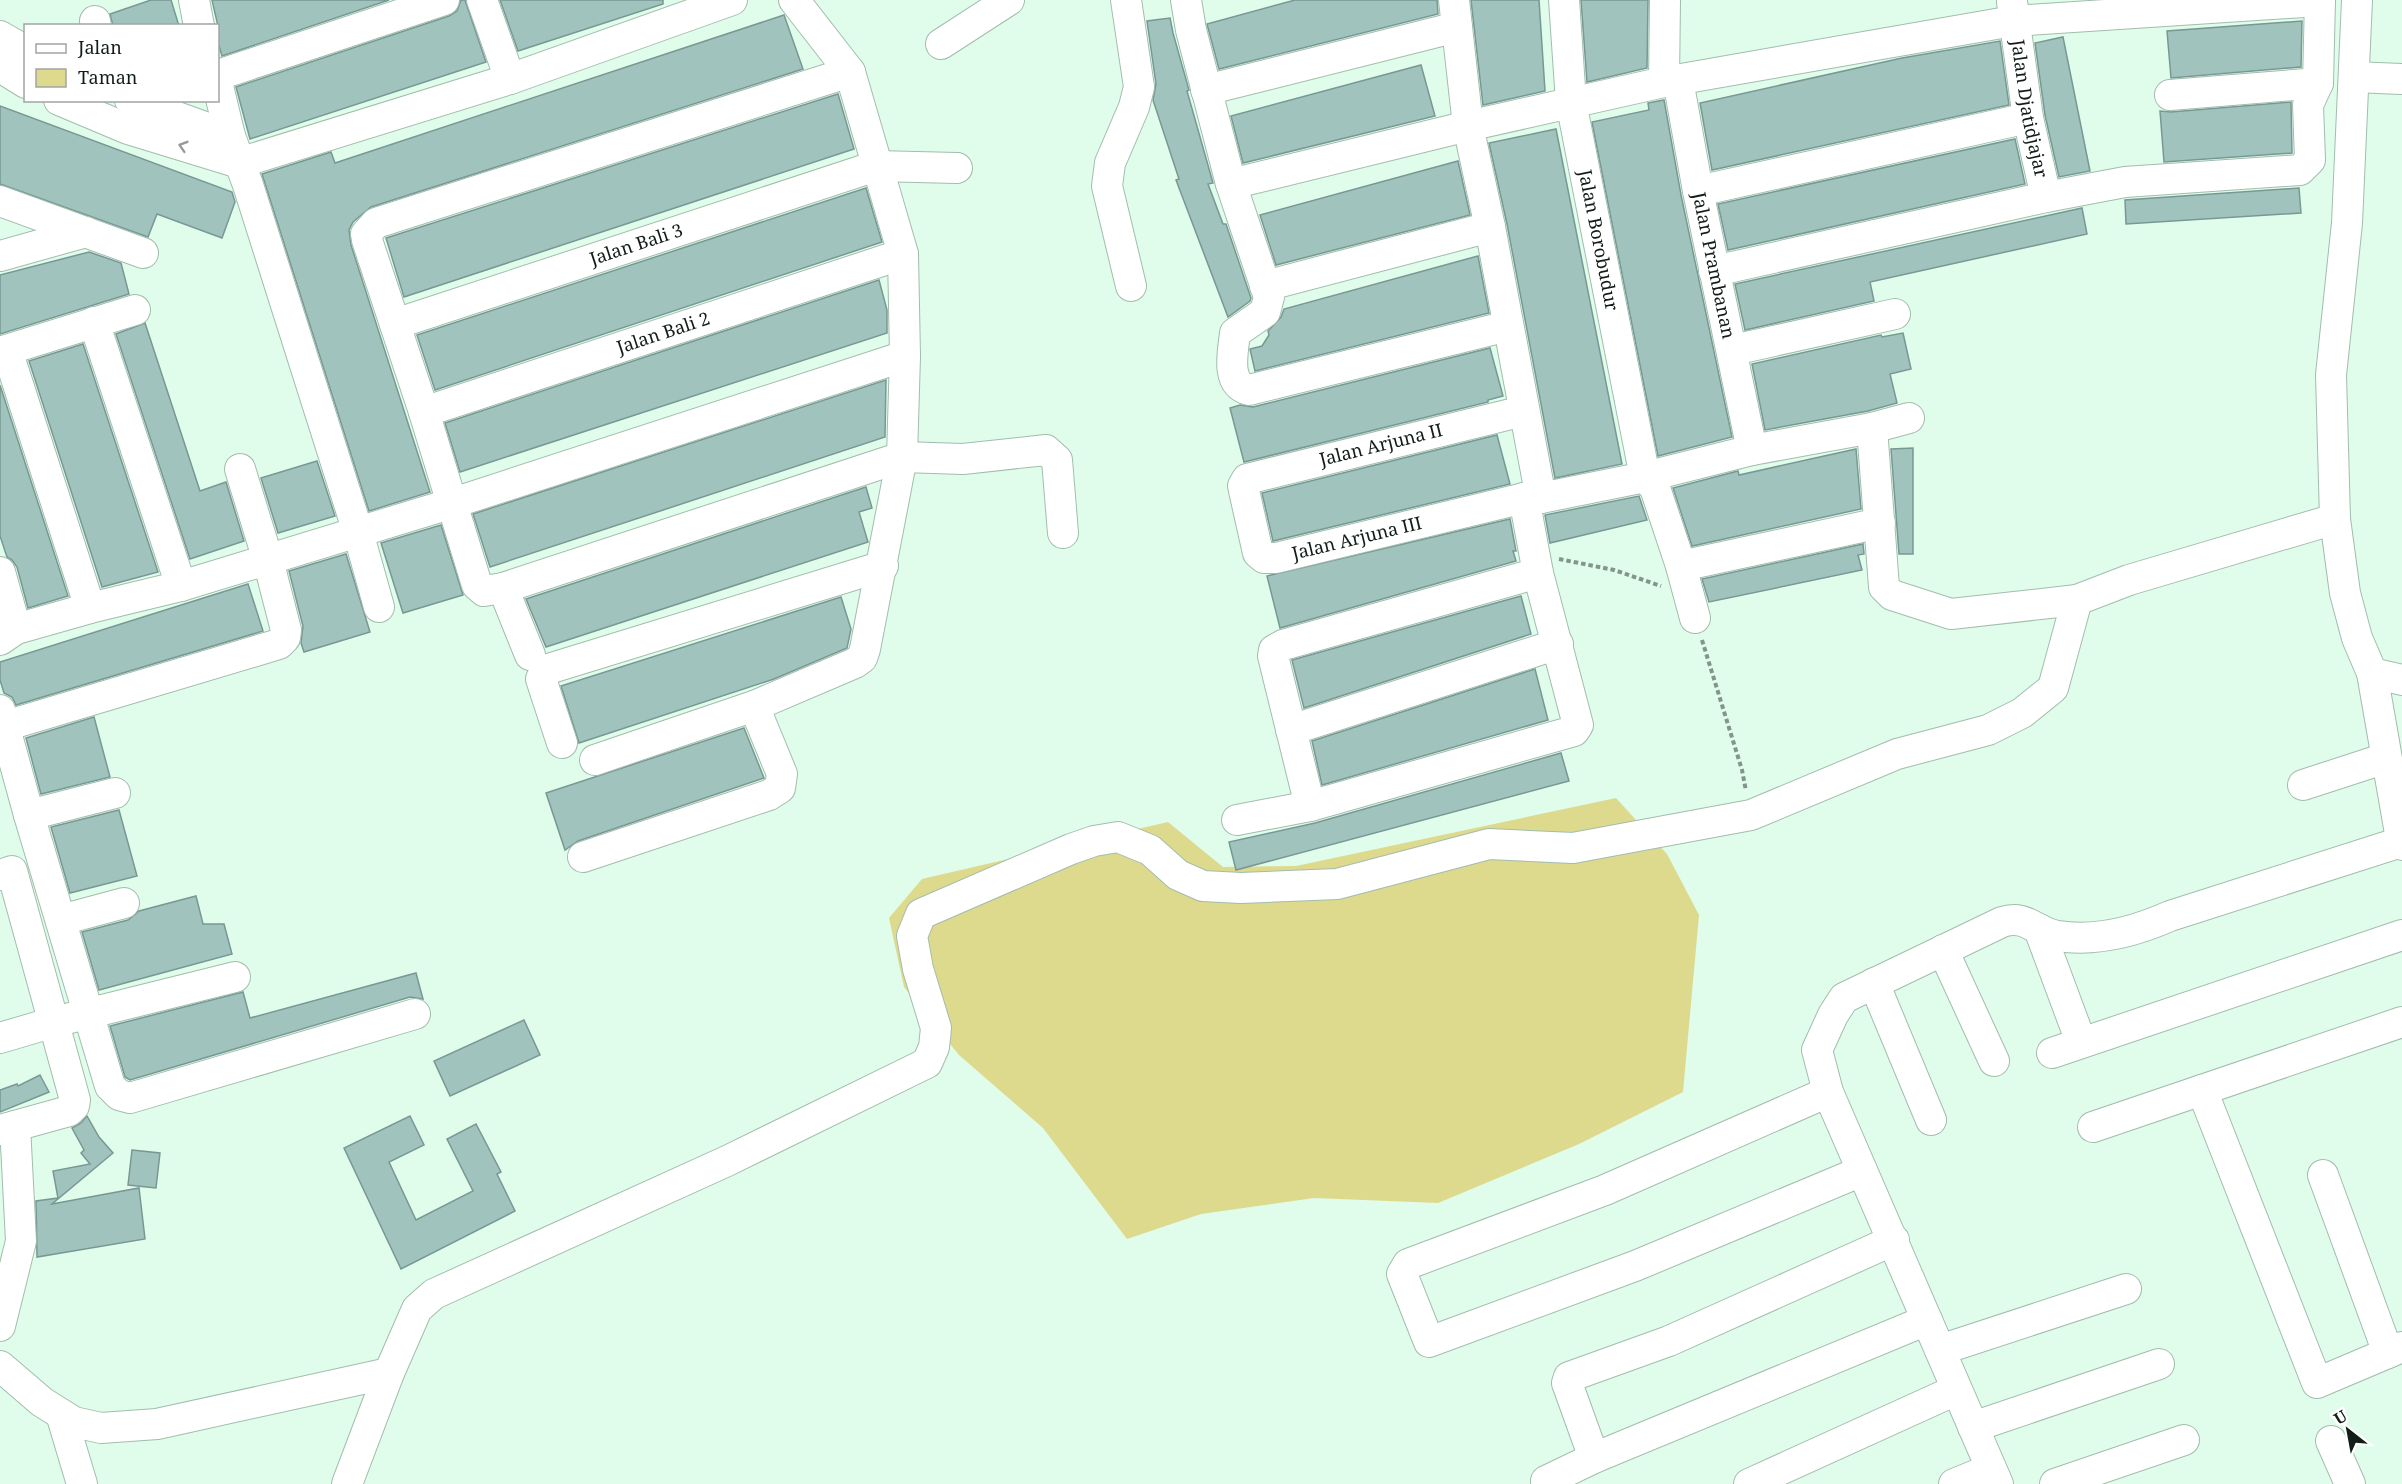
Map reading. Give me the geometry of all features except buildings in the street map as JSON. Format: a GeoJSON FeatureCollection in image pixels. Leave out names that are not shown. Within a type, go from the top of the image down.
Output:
{"type":"FeatureCollection","features":[{"type":"Feature","properties":{"kind":"street"},"geometry":{"type":"LineString","coordinates":[[194,0],[199,24]]}},
{"type":"Feature","properties":{"kind":"street"},"geometry":{"type":"LineString","coordinates":[[219,75],[444,0]]}},
{"type":"Feature","properties":{"kind":"street"},"geometry":{"type":"LineString","coordinates":[[482,0],[510,78]]}},
{"type":"Feature","properties":{"kind":"street"},"geometry":{"type":"LineString","coordinates":[[64,102],[128,129],[235,150],[510,78],[732,0]]}},
{"type":"Feature","properties":{"kind":"street"},"geometry":{"type":"LineString","coordinates":[[595,760],[754,706],[862,658],[883,566],[902,457],[905,356],[903,254],[850,72],[794,0]]}},
{"type":"Feature","properties":{"kind":"street"},"geometry":{"type":"LineString","coordinates":[[941,44],[1009,0]]}},
{"type":"Feature","properties":{"kind":"street"},"geometry":{"type":"LineString","coordinates":[[1126,0],[1139,87],[1134,107],[1110,163],[1107,186],[1131,286]]}},
{"type":"Feature","properties":{"kind":"street"},"geometry":{"type":"LineString","coordinates":[[1186,0],[1230,184],[1269,297],[1265,312],[1235,333],[1232,352],[1234,380],[1241,388],[1249,390],[1508,326]]}},
{"type":"Feature","properties":{"kind":"street","name":"Jalan Borobudur"},"geometry":{"type":"LineString","coordinates":[[1564,0],[1571,102],[1645,477],[1655,488],[1672,577],[1695,618]]}},
{"type":"Feature","properties":{"kind":"street","name":"Jalan Prambanan"},"geometry":{"type":"LineString","coordinates":[[1665,0],[1671,81],[1698,191],[1752,450]]}},
{"type":"Feature","properties":{"kind":"street"},"geometry":{"type":"LineString","coordinates":[[1230,184],[1571,102],[2013,10],[2320,0],[2318,83],[2310,95],[2308,105],[2310,160],[2300,170],[2124,182],[2046,196],[1714,271]]}},
{"type":"Feature","properties":{"kind":"street"},"geometry":{"type":"LineString","coordinates":[[1954,1484],[1994,1476],[1894,1240],[1828,1092],[1817,1050],[1833,1015],[1844,998],[2009,919],[2019,919],[2056,936],[2091,938],[2134,931],[2170,916],[2402,843],[2372,673],[2358,638],[2345,593],[2335,519],[2331,375],[2347,223],[2357,0]]}},
{"type":"Feature","properties":{"kind":"street","name":"Jalan Djatidjajar"},"geometry":{"type":"LineString","coordinates":[[2013,10],[2028,118],[2046,196]]}},
{"type":"Feature","properties":{"kind":"street"},"geometry":{"type":"LineString","coordinates":[[1206,90],[1456,13],[1468,126],[1490,227],[1523,411],[1536,564],[1578,725],[1574,730],[1310,806],[1237,820]]}},
{"type":"Feature","properties":{"kind":"street"},"geometry":{"type":"LineString","coordinates":[[0,36],[24,50]]}},
{"type":"Feature","properties":{"kind":"street"},"geometry":{"type":"LineString","coordinates":[[0,67],[24,82]]}},
{"type":"Feature","properties":{"kind":"street"},"geometry":{"type":"LineString","coordinates":[[850,72],[376,223],[366,234],[424,411],[477,585],[484,591],[503,588],[902,457],[963,459],[1046,450],[1057,460],[1063,533]]}},
{"type":"Feature","properties":{"kind":"street"},"geometry":{"type":"LineString","coordinates":[[2354,77],[2402,79]]}},
{"type":"Feature","properties":{"kind":"street"},"geometry":{"type":"LineString","coordinates":[[2170,95],[2318,83]]}},
{"type":"Feature","properties":{"kind":"street"},"geometry":{"type":"LineString","coordinates":[[219,90],[235,150],[358,532],[379,607]]}},
{"type":"Feature","properties":{"kind":"street"},"geometry":{"type":"LineString","coordinates":[[134,102],[235,150]]}},
{"type":"Feature","properties":{"kind":"street"},"geometry":{"type":"LineString","coordinates":[[1698,191],[2028,118]]}},
{"type":"Feature","properties":{"kind":"street","name":"Jalan Bali 3"},"geometry":{"type":"LineString","coordinates":[[395,324],[876,166],[957,168]]}},
{"type":"Feature","properties":{"kind":"street"},"geometry":{"type":"LineString","coordinates":[[0,201],[143,254]]}},
{"type":"Feature","properties":{"kind":"street"},"geometry":{"type":"LineString","coordinates":[[1265,286],[1490,227]]}},
{"type":"Feature","properties":{"kind":"street"},"geometry":{"type":"LineString","coordinates":[[0,256],[86,232]]}},
{"type":"Feature","properties":{"kind":"street","name":"Jalan Bali 2"},"geometry":{"type":"LineString","coordinates":[[424,411],[903,254]]}},
{"type":"Feature","properties":{"kind":"street"},"geometry":{"type":"LineString","coordinates":[[90,608],[3,351],[135,310]]}},
{"type":"Feature","properties":{"kind":"street"},"geometry":{"type":"LineString","coordinates":[[1732,350],[1895,314]]}},
{"type":"Feature","properties":{"kind":"street"},"geometry":{"type":"LineString","coordinates":[[94,322],[181,586]]}},
{"type":"Feature","properties":{"kind":"street"},"geometry":{"type":"LineString","coordinates":[[0,572],[8,635],[90,608],[181,586],[453,503],[905,356]]}},
{"type":"Feature","properties":{"kind":"street","name":"Jalan Arjuna II"},"geometry":{"type":"LineString","coordinates":[[1243,486],[1247,479],[1256,475],[1523,411]]}},
{"type":"Feature","properties":{"kind":"street"},"geometry":{"type":"LineString","coordinates":[[1532,498],[1645,477],[1752,450],[1872,428],[1909,418]]}},
{"type":"Feature","properties":{"kind":"street"},"geometry":{"type":"LineString","coordinates":[[1872,428],[1884,587],[1893,595],[1951,614],[2077,600],[2129,580],[2335,519]]}},
{"type":"Feature","properties":{"kind":"street"},"geometry":{"type":"LineString","coordinates":[[240,469],[268,560],[286,630],[285,638],[279,644],[3,718],[29,815],[110,1086],[119,1095],[129,1098],[415,1014]]}},
{"type":"Feature","properties":{"kind":"street","name":"Jalan Arjuna III"},"geometry":{"type":"LineString","coordinates":[[1243,486],[1258,553],[1264,558],[1276,558],[1532,498]]}},
{"type":"Feature","properties":{"kind":"street"},"geometry":{"type":"LineString","coordinates":[[1672,577],[1880,523]]}},
{"type":"Feature","properties":{"kind":"street"},"geometry":{"type":"LineString","coordinates":[[1310,806],[1273,656],[1274,650],[1283,645],[1536,564]]}},
{"type":"Feature","properties":{"kind":"street"},"geometry":{"type":"LineString","coordinates":[[562,743],[541,679],[545,670],[883,566]]}},
{"type":"Feature","properties":{"kind":"street"},"geometry":{"type":"LineString","coordinates":[[503,588],[530,655]]}},
{"type":"Feature","properties":{"kind":"street"},"geometry":{"type":"LineString","coordinates":[[347,1484],[389,1373],[417,1309],[434,1294],[727,1161],[927,1063],[933,1047],[936,1028],[918,969],[912,936],[921,914],[1071,849],[1094,841],[1118,837],[1150,850],[1178,875],[1203,886],[1253,888],[1337,884],[1489,844],[1573,848],[1751,814],[1897,754],[1988,730],[2022,713],[2053,688],[2077,600]]}},
{"type":"Feature","properties":{"kind":"street"},"geometry":{"type":"LineString","coordinates":[[1291,730],[1558,644]]}},
{"type":"Feature","properties":{"kind":"street"},"geometry":{"type":"LineString","coordinates":[[2372,673],[2402,680]]}},
{"type":"Feature","properties":{"kind":"street"},"geometry":{"type":"LineString","coordinates":[[583,857],[769,795],[780,788],[782,774],[754,706]]}},
{"type":"Feature","properties":{"kind":"street"},"geometry":{"type":"LineString","coordinates":[[2303,785],[2386,758]]}},
{"type":"Feature","properties":{"kind":"street"},"geometry":{"type":"LineString","coordinates":[[29,815],[115,793]]}},
{"type":"Feature","properties":{"kind":"street"},"geometry":{"type":"LineString","coordinates":[[0,874],[12,871],[75,1100],[74,1106],[69,1111],[8,1128],[21,1241],[0,1326]]}},
{"type":"Feature","properties":{"kind":"street"},"geometry":{"type":"LineString","coordinates":[[61,920],[124,903]]}},
{"type":"Feature","properties":{"kind":"street"},"geometry":{"type":"LineString","coordinates":[[2039,929],[2081,1042]]}},
{"type":"Feature","properties":{"kind":"street"},"geometry":{"type":"LineString","coordinates":[[2052,1053],[2402,935]]}},
{"type":"Feature","properties":{"kind":"street"},"geometry":{"type":"LineString","coordinates":[[1943,950],[1994,1061]]}},
{"type":"Feature","properties":{"kind":"street"},"geometry":{"type":"LineString","coordinates":[[0,1038],[235,976]]}},
{"type":"Feature","properties":{"kind":"street"},"geometry":{"type":"LineString","coordinates":[[1874,983],[1931,1120]]}},
{"type":"Feature","properties":{"kind":"street"},"geometry":{"type":"LineString","coordinates":[[2093,1127],[2402,1022]]}},
{"type":"Feature","properties":{"kind":"street"},"geometry":{"type":"LineString","coordinates":[[2202,1090],[2317,1383],[2395,1350],[2323,1175]]}},
{"type":"Feature","properties":{"kind":"street"},"geometry":{"type":"LineString","coordinates":[[1828,1092],[1605,1190],[1408,1264],[1402,1274],[1429,1342],[1635,1266],[1862,1171]]}},
{"type":"Feature","properties":{"kind":"street"},"geometry":{"type":"LineString","coordinates":[[1594,1458],[1567,1383],[1569,1377],[1669,1341],[1894,1240]]}},
{"type":"Feature","properties":{"kind":"street"},"geometry":{"type":"LineString","coordinates":[[1940,1350],[2126,1289]]}},
{"type":"Feature","properties":{"kind":"street"},"geometry":{"type":"LineString","coordinates":[[1548,1484],[1546,1481],[1594,1458],[1927,1320]]}},
{"type":"Feature","properties":{"kind":"street"},"geometry":{"type":"LineString","coordinates":[[1973,1427],[2159,1364]]}},
{"type":"Feature","properties":{"kind":"street"},"geometry":{"type":"LineString","coordinates":[[0,1366],[42,1402],[74,1422],[101,1428],[157,1424],[389,1373]]}},
{"type":"Feature","properties":{"kind":"street"},"geometry":{"type":"LineString","coordinates":[[1749,1484],[1956,1390]]}},
{"type":"Feature","properties":{"kind":"street"},"geometry":{"type":"LineString","coordinates":[[61,1414],[82,1484]]}},
{"type":"Feature","properties":{"kind":"street"},"geometry":{"type":"LineString","coordinates":[[2055,1484],[2184,1440]]}},
{"type":"Feature","properties":{"kind":"street"},"geometry":{"type":"LineString","coordinates":[[2331,1441],[2350,1484]]}},
{"type":"Feature","properties":{"kind":"path"},"geometry":{"type":"LineString","coordinates":[[1536,564],[1672,577]]}},
{"type":"Feature","properties":{"kind":"path"},"geometry":{"type":"LineString","coordinates":[[1695,618],[1742,770],[1751,814]]}},
{"type":"Feature","properties":{"kind":"green space"},"geometry":{"type":"Polygon","coordinates":[[[1616,798],[1667,854],[1699,915],[1683,1092],[1579,1144],[1438,1203],[1314,1198],[1201,1214],[1127,1239],[1043,1128],[959,1055],[904,987],[889,918],[922,879],[1168,822],[1223,867],[1296,866],[1616,798]]]}}]}
